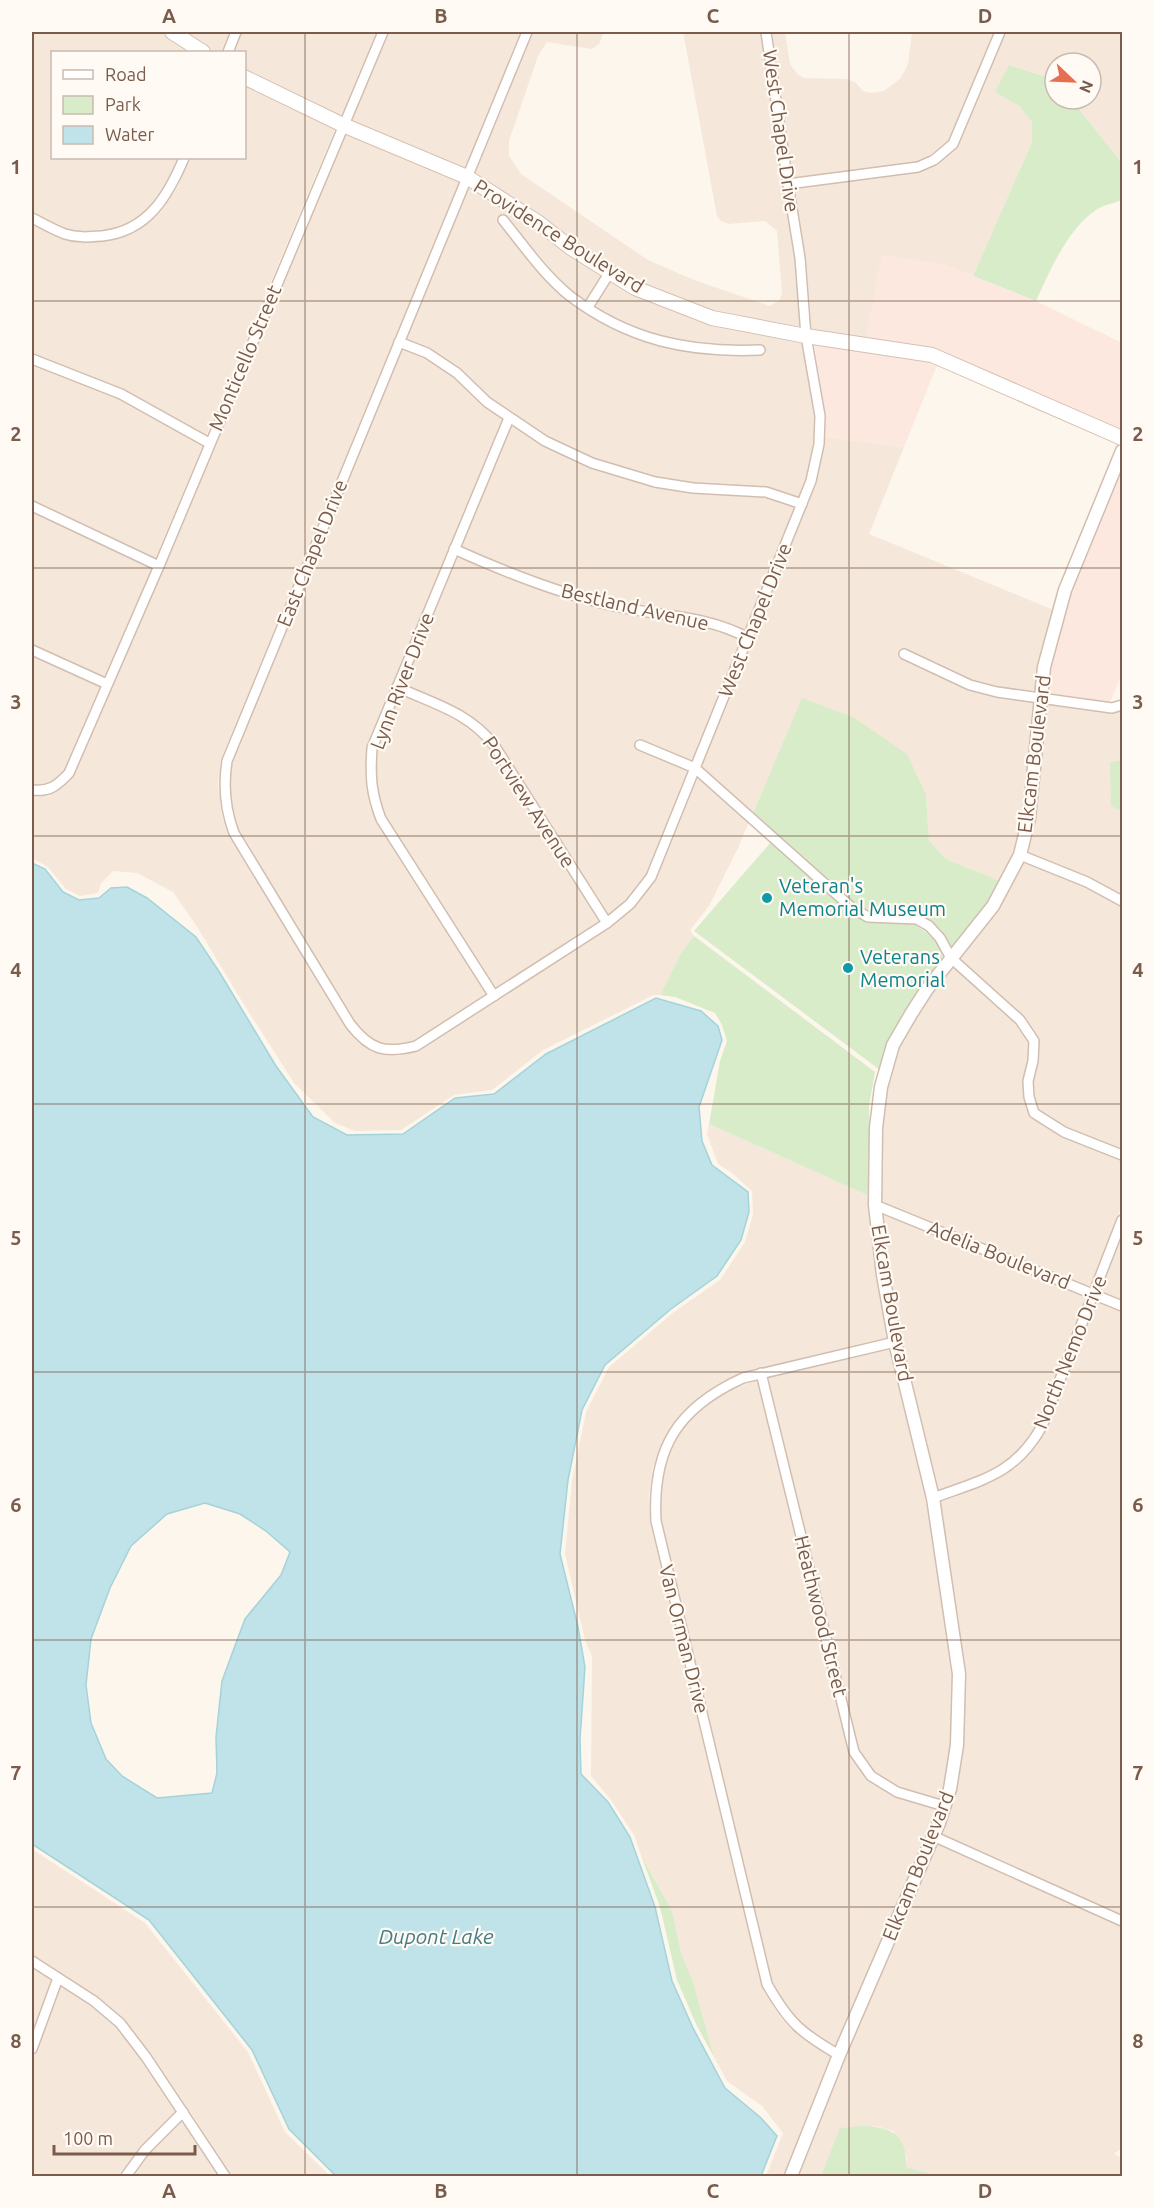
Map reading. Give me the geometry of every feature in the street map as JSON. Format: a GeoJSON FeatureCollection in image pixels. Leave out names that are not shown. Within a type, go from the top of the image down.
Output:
{"type":"FeatureCollection","features":[{"type":"Feature","properties":{"kind":"main road"},"geometry":{"type":"LineString","coordinates":[[172,32],[201,51]]}},
{"type":"Feature","properties":{"kind":"main road","name":"Providence Boulevard"},"geometry":{"type":"LineString","coordinates":[[246,78],[343,125],[467,177],[635,288],[712,318],[932,356],[1122,438]]}},
{"type":"Feature","properties":{"kind":"street"},"geometry":{"type":"LineString","coordinates":[[228,51],[236,32]]}},
{"type":"Feature","properties":{"kind":"street","name":"Monticello Street"},"geometry":{"type":"LineString","coordinates":[[32,790],[45,792],[59,784],[69,773],[159,566],[383,32]]}},
{"type":"Feature","properties":{"kind":"street","name":"East Chapel Drive"},"geometry":{"type":"LineString","coordinates":[[382,1049],[361,1038],[350,1024],[234,832],[227,816],[223,783],[226,761],[527,32]]}},
{"type":"Feature","properties":{"kind":"street","name":"West Chapel Drive"},"geometry":{"type":"LineString","coordinates":[[382,1049],[396,1051],[416,1046],[607,923],[630,904],[651,877],[811,481],[821,426],[807,336],[801,258],[766,32]]}},
{"type":"Feature","properties":{"kind":"street"},"geometry":{"type":"LineString","coordinates":[[788,184],[918,167],[934,160],[953,144],[1000,32]]}},
{"type":"Feature","properties":{"kind":"street"},"geometry":{"type":"LineString","coordinates":[[32,218],[66,234],[84,238],[114,234],[132,227],[156,209],[172,186],[184,159]]}},
{"type":"Feature","properties":{"kind":"street","name":"Providence Boulevard"},"geometry":{"type":"LineString","coordinates":[[504,220],[551,277],[570,296],[628,331],[687,347],[721,352],[760,350]]}},
{"type":"Feature","properties":{"kind":"street"},"geometry":{"type":"LineString","coordinates":[[588,307],[610,272]]}},
{"type":"Feature","properties":{"kind":"street"},"geometry":{"type":"LineString","coordinates":[[399,342],[427,352],[457,373],[487,402],[509,418],[545,441],[592,463],[655,482],[693,488],[766,492],[802,504]]}},
{"type":"Feature","properties":{"kind":"street"},"geometry":{"type":"LineString","coordinates":[[32,359],[121,394],[210,443]]}},
{"type":"Feature","properties":{"kind":"street","name":"Lynn River Drive"},"geometry":{"type":"LineString","coordinates":[[494,996],[381,819],[374,801],[370,778],[372,748],[509,418]]}},
{"type":"Feature","properties":{"kind":"street","name":"Elkcam Boulevard"},"geometry":{"type":"LineString","coordinates":[[791,2176],[839,2055],[933,1836],[950,1789],[957,1745],[959,1674],[933,1497],[895,1342],[883,1275],[875,1205],[876,1128],[881,1087],[893,1045],[927,989],[993,906],[1020,855],[1029,818],[1044,667],[1065,590],[1122,451]]}},
{"type":"Feature","properties":{"kind":"street"},"geometry":{"type":"LineString","coordinates":[[32,506],[159,566]]}},
{"type":"Feature","properties":{"kind":"street","name":"Bestland Avenue"},"geometry":{"type":"LineString","coordinates":[[454,549],[506,572],[556,590],[618,607],[707,622],[748,638]]}},
{"type":"Feature","properties":{"kind":"street"},"geometry":{"type":"LineString","coordinates":[[32,650],[107,684]]}},
{"type":"Feature","properties":{"kind":"street"},"geometry":{"type":"LineString","coordinates":[[904,654],[970,685],[997,692],[1112,708],[1122,705]]}},
{"type":"Feature","properties":{"kind":"street","name":"Portview Avenue"},"geometry":{"type":"LineString","coordinates":[[397,687],[465,717],[482,730],[494,745],[607,923]]}},
{"type":"Feature","properties":{"kind":"street"},"geometry":{"type":"LineString","coordinates":[[640,745],[695,768],[852,908],[868,917],[917,919],[929,926],[951,958],[1020,1020],[1034,1041],[1033,1061],[1028,1081],[1029,1097],[1034,1113],[1064,1132],[1122,1155]]}},
{"type":"Feature","properties":{"kind":"street"},"geometry":{"type":"LineString","coordinates":[[1020,855],[1087,882],[1122,901]]}},
{"type":"Feature","properties":{"kind":"street","name":"Adelia Boulevard"},"geometry":{"type":"LineString","coordinates":[[875,1205],[1122,1306]]}},
{"type":"Feature","properties":{"kind":"street","name":"North Nemo Drive"},"geometry":{"type":"LineString","coordinates":[[933,1497],[987,1478],[1013,1464],[1032,1444],[1042,1426],[1122,1220]]}},
{"type":"Feature","properties":{"kind":"street","name":"Van Orman Drive"},"geometry":{"type":"LineString","coordinates":[[839,2055],[807,2036],[790,2020],[767,1984],[656,1521],[654,1494],[658,1468],[668,1442],[685,1417],[702,1400],[743,1378],[895,1342]]}},
{"type":"Feature","properties":{"kind":"street","name":"Heathwood Street"},"geometry":{"type":"LineString","coordinates":[[761,1373],[854,1752],[871,1776],[880,1782],[897,1792],[944,1806]]}},
{"type":"Feature","properties":{"kind":"street"},"geometry":{"type":"LineString","coordinates":[[933,1836],[1122,1921]]}},
{"type":"Feature","properties":{"kind":"street"},"geometry":{"type":"LineString","coordinates":[[32,1961],[94,2001],[120,2023],[147,2057],[225,2176]]}},
{"type":"Feature","properties":{"kind":"street"},"geometry":{"type":"LineString","coordinates":[[32,2049],[58,1978]]}},
{"type":"Feature","properties":{"kind":"street"},"geometry":{"type":"LineString","coordinates":[[126,2176],[145,2150],[183,2112]]}},
{"type":"Feature","properties":{"kind":"shaded area"},"geometry":{"type":"Polygon","coordinates":[[[32,32],[164,32],[193,51],[51,51],[51,159],[178,159],[167,184],[152,206],[129,223],[112,230],[84,233],[67,230],[32,212],[32,32]]]}},
{"type":"Feature","properties":{"kind":"shaded area"},"geometry":{"type":"Polygon","coordinates":[[[181,32],[231,32],[222,51],[210,51],[181,32]]]}},
{"type":"Feature","properties":{"kind":"shaded area"},"geometry":{"type":"Polygon","coordinates":[[[242,32],[377,32],[340,119],[246,72],[246,51],[234,51],[242,32]]]}},
{"type":"Feature","properties":{"kind":"shaded area"},"geometry":{"type":"Polygon","coordinates":[[[389,32],[521,32],[464,171],[350,123],[389,32]]]}},
{"type":"Feature","properties":{"kind":"shaded area"},"geometry":{"type":"Polygon","coordinates":[[[533,32],[604,32],[599,44],[592,49],[547,42],[538,56],[509,141],[509,156],[521,174],[648,260],[694,280],[770,306],[780,300],[782,293],[777,231],[765,221],[729,224],[721,221],[717,216],[683,32],[761,32],[781,180],[795,258],[801,330],[713,313],[637,283],[574,244],[474,176],[533,32]]]}},
{"type":"Feature","properties":{"kind":"shaded area"},"geometry":{"type":"Polygon","coordinates":[[[772,32],[785,32],[790,64],[797,74],[804,78],[847,79],[856,83],[863,91],[871,93],[884,91],[901,78],[908,64],[912,32],[994,32],[949,141],[930,155],[916,162],[792,178],[772,32]]]}},
{"type":"Feature","properties":{"kind":"shaded area"},"geometry":{"type":"Polygon","coordinates":[[[1006,32],[1122,32],[1122,163],[1081,111],[1103,111],[1103,51],[1043,51],[1043,76],[1009,65],[996,92],[1019,106],[1032,122],[1032,142],[973,276],[942,264],[865,341],[812,332],[806,258],[794,188],[919,172],[937,163],[958,146],[1006,32]]]}},
{"type":"Feature","properties":{"kind":"shaded area"},"geometry":{"type":"Polygon","coordinates":[[[246,82],[336,127],[206,436],[122,389],[32,354],[33,223],[64,239],[85,242],[116,239],[135,231],[160,213],[177,188],[190,159],[246,159],[246,82]]]}},
{"type":"Feature","properties":{"kind":"shaded area"},"geometry":{"type":"Polygon","coordinates":[[[346,132],[460,180],[221,759],[218,783],[222,816],[229,835],[346,1027],[356,1040],[370,1050],[398,1056],[420,1050],[614,925],[634,908],[656,879],[698,777],[749,822],[709,906],[690,930],[694,936],[681,953],[660,995],[654,995],[543,1050],[492,1090],[454,1095],[401,1130],[355,1131],[335,1123],[294,1083],[173,892],[137,873],[113,871],[101,883],[98,893],[80,896],[66,889],[48,867],[32,858],[32,795],[48,796],[63,787],[74,775],[166,564],[346,132]]]}},
{"type":"Feature","properties":{"kind":"shaded area"},"geometry":{"type":"Polygon","coordinates":[[[470,185],[603,273],[586,300],[573,292],[555,274],[504,214],[496,219],[547,280],[592,315],[626,335],[687,352],[722,356],[766,354],[764,345],[721,347],[688,342],[630,327],[595,306],[612,279],[802,340],[815,416],[814,443],[806,480],[799,498],[766,487],[693,483],[656,477],[593,459],[548,437],[490,398],[461,370],[430,349],[406,339],[470,185]]]}},
{"type":"Feature","properties":{"kind":"shaded area"},"geometry":{"type":"Polygon","coordinates":[[[882,255],[942,264],[1036,301],[1122,343],[1122,433],[933,351],[865,341],[882,255]]]}},
{"type":"Feature","properties":{"kind":"shaded area"},"geometry":{"type":"Polygon","coordinates":[[[814,342],[902,355],[938,363],[904,447],[825,437],[826,417],[814,342]]]}},
{"type":"Feature","properties":{"kind":"shaded area"},"geometry":{"type":"Polygon","coordinates":[[[402,348],[425,357],[454,377],[483,405],[503,419],[367,746],[365,778],[369,802],[377,821],[487,995],[414,1042],[395,1046],[375,1042],[364,1034],[355,1022],[239,831],[233,816],[229,783],[232,763],[402,348]]]}},
{"type":"Feature","properties":{"kind":"shaded area"},"geometry":{"type":"Polygon","coordinates":[[[32,364],[119,398],[203,445],[155,559],[32,500],[32,364]]]}},
{"type":"Feature","properties":{"kind":"shaded area"},"geometry":{"type":"Polygon","coordinates":[[[512,425],[543,446],[589,467],[653,487],[693,493],[766,497],[795,507],[745,630],[707,617],[619,603],[557,585],[507,568],[461,547],[512,425]]]}},
{"type":"Feature","properties":{"kind":"shaded area"},"geometry":{"type":"Polygon","coordinates":[[[825,437],[904,447],[869,534],[1054,610],[1037,691],[997,688],[971,681],[901,648],[897,656],[969,690],[997,697],[1036,701],[1024,817],[1015,853],[1000,881],[946,859],[929,841],[926,795],[802,699],[753,813],[701,767],[816,484],[825,437]]]}},
{"type":"Feature","properties":{"kind":"shaded area"},"geometry":{"type":"Polygon","coordinates":[[[1122,465],[1122,674],[1110,702],[1048,693],[1049,668],[1070,592],[1122,465]]]}},
{"type":"Feature","properties":{"kind":"shaded area"},"geometry":{"type":"Polygon","coordinates":[[[32,511],[152,568],[104,677],[32,644],[32,511]]]}},
{"type":"Feature","properties":{"kind":"shaded area"},"geometry":{"type":"Polygon","coordinates":[[[458,556],[504,577],[555,595],[617,612],[706,627],[741,639],[692,761],[637,738],[634,747],[688,770],[646,874],[626,901],[608,915],[498,743],[485,727],[468,714],[404,685],[458,556]]]}},
{"type":"Feature","properties":{"kind":"shaded area"},"geometry":{"type":"Polygon","coordinates":[[[32,655],[100,686],[64,770],[55,780],[43,787],[32,785],[32,655]]]}},
{"type":"Feature","properties":{"kind":"shaded area"},"geometry":{"type":"Polygon","coordinates":[[[400,694],[462,721],[478,733],[600,921],[495,989],[386,817],[379,801],[375,778],[378,750],[400,694]]]}},
{"type":"Feature","properties":{"kind":"shaded area"},"geometry":{"type":"Polygon","coordinates":[[[1047,702],[1113,712],[1122,710],[1122,760],[1111,762],[1111,806],[1122,812],[1122,896],[1089,877],[1027,852],[1035,819],[1047,702]]]}},
{"type":"Feature","properties":{"kind":"shaded area"},"geometry":{"type":"Polygon","coordinates":[[[1023,861],[1085,886],[1122,907],[1122,1150],[1067,1128],[1039,1110],[1034,1097],[1038,1039],[1024,1017],[958,958],[1023,861]]]}},
{"type":"Feature","properties":{"kind":"shaded area"},"geometry":{"type":"Polygon","coordinates":[[[999,882],[988,903],[971,924],[999,882]]]}},
{"type":"Feature","properties":{"kind":"shaded area"},"geometry":{"type":"Polygon","coordinates":[[[952,965],[1016,1023],[1028,1042],[1023,1097],[1031,1117],[1063,1136],[1122,1160],[1122,1205],[1090,1287],[880,1202],[881,1129],[886,1088],[898,1048],[931,992],[952,965]]]}},
{"type":"Feature","properties":{"kind":"shaded area"},"geometry":{"type":"Polygon","coordinates":[[[709,1124],[867,1195],[870,1168],[868,1207],[889,1338],[755,1369],[717,1384],[698,1397],[680,1414],[663,1440],[653,1467],[649,1493],[650,1522],[761,1984],[774,2008],[786,2023],[804,2040],[833,2057],[785,2176],[766,2176],[783,2133],[762,2106],[727,2081],[714,2057],[694,1985],[681,1952],[672,1911],[641,1855],[634,1835],[611,1800],[591,1776],[592,1656],[585,1640],[565,1554],[572,1481],[586,1412],[609,1367],[674,1312],[720,1280],[745,1242],[753,1214],[752,1191],[718,1164],[707,1134],[709,1124]]]}},
{"type":"Feature","properties":{"kind":"shaded area"},"geometry":{"type":"Polygon","coordinates":[[[881,1213],[1086,1296],[1037,1424],[1027,1441],[1009,1460],[984,1473],[937,1491],[900,1341],[888,1274],[881,1213]]]}},
{"type":"Feature","properties":{"kind":"shaded area"},"geometry":{"type":"Polygon","coordinates":[[[1122,1235],[1122,1300],[1100,1291],[1122,1235]]]}},
{"type":"Feature","properties":{"kind":"shaded area"},"geometry":{"type":"Polygon","coordinates":[[[1097,1300],[1122,1311],[1122,1915],[940,1834],[962,1746],[939,1501],[989,1482],[1016,1468],[1036,1447],[1047,1428],[1097,1300]]]}},
{"type":"Feature","properties":{"kind":"shaded area"},"geometry":{"type":"Polygon","coordinates":[[[891,1348],[928,1498],[954,1674],[952,1744],[941,1800],[899,1787],[875,1773],[859,1750],[768,1377],[891,1348]]]}},
{"type":"Feature","properties":{"kind":"shaded area"},"geometry":{"type":"Polygon","coordinates":[[[757,1380],[849,1754],[868,1780],[895,1796],[938,1809],[836,2048],[810,2032],[794,2017],[772,1982],[661,1521],[659,1494],[663,1470],[673,1444],[689,1420],[706,1404],[723,1393],[757,1380]]]}},
{"type":"Feature","properties":{"kind":"shaded area"},"geometry":{"type":"Polygon","coordinates":[[[937,1843],[1122,1926],[1122,2148],[1114,2154],[1122,2158],[1122,2176],[939,2176],[906,2167],[907,2156],[893,2131],[876,2126],[841,2128],[821,2176],[797,2176],[844,2058],[937,1843]]]}},
{"type":"Feature","properties":{"kind":"shaded area"},"geometry":{"type":"Polygon","coordinates":[[[32,1849],[145,1923],[248,2052],[285,2132],[330,2176],[231,2176],[190,2112],[124,2020],[97,1997],[32,1955],[32,1849]]]}},
{"type":"Feature","properties":{"kind":"shaded area"},"geometry":{"type":"Polygon","coordinates":[[[32,1966],[51,1980],[32,2033],[32,1966]]]}},
{"type":"Feature","properties":{"kind":"shaded area"},"geometry":{"type":"Polygon","coordinates":[[[60,1986],[91,2005],[116,2026],[142,2059],[176,2111],[141,2146],[119,2176],[32,2176],[32,2064],[60,1986]]]}},
{"type":"Feature","properties":{"kind":"shaded area"},"geometry":{"type":"Polygon","coordinates":[[[182,2120],[219,2176],[132,2176],[149,2153],[182,2120]]]}},
{"type":"Feature","properties":{"kind":"green space"},"geometry":{"type":"Polygon","coordinates":[[[1009,65],[1043,76],[1043,111],[1081,111],[1122,163],[1122,200],[1099,208],[1077,227],[1061,251],[1036,301],[973,276],[1032,142],[1032,122],[1019,106],[995,92],[1009,65]]]}},
{"type":"Feature","properties":{"kind":"green space"},"geometry":{"type":"Polygon","coordinates":[[[802,698],[853,717],[907,754],[926,795],[929,841],[946,859],[1000,881],[952,949],[937,928],[924,918],[900,912],[872,913],[855,904],[753,813],[802,698]]]}},
{"type":"Feature","properties":{"kind":"green space"},"geometry":{"type":"Polygon","coordinates":[[[1122,760],[1122,812],[1111,806],[1110,762],[1122,760]]]}},
{"type":"Feature","properties":{"kind":"green space"},"geometry":{"type":"Polygon","coordinates":[[[771,842],[858,917],[877,921],[911,922],[937,943],[943,954],[940,964],[890,1040],[880,1070],[694,931],[771,842]]]}},
{"type":"Feature","properties":{"kind":"green space"},"geometry":{"type":"Polygon","coordinates":[[[694,936],[875,1072],[869,1106],[870,1168],[867,1195],[709,1124],[720,1061],[727,1041],[722,1025],[715,1013],[675,997],[660,995],[681,953],[694,936]]]}},
{"type":"Feature","properties":{"kind":"green space"},"geometry":{"type":"Polygon","coordinates":[[[641,1855],[672,1911],[681,1952],[694,1985],[714,2057],[697,2026],[677,1980],[660,1907],[641,1855]]]}},
{"type":"Feature","properties":{"kind":"green space"},"geometry":{"type":"Polygon","coordinates":[[[859,2126],[888,2130],[900,2139],[904,2146],[906,2167],[939,2176],[821,2176],[840,2128],[859,2126]]]}},
{"type":"Feature","properties":{"kind":"water","name":"Dupont Lake"},"geometry":{"type":"Polygon","coordinates":[[[32,863],[45,869],[63,892],[79,900],[99,898],[111,888],[127,887],[147,898],[196,937],[276,1066],[313,1117],[347,1135],[403,1134],[455,1098],[494,1094],[546,1054],[656,998],[701,1011],[718,1026],[722,1040],[699,1107],[702,1141],[712,1165],[748,1192],[749,1212],[741,1240],[717,1276],[671,1309],[605,1365],[582,1410],[568,1480],[560,1554],[578,1627],[585,1667],[580,1739],[581,1774],[608,1802],[630,1837],[655,1907],[672,1981],[693,2028],[725,2088],[760,2117],[777,2136],[761,2176],[336,2176],[289,2129],[252,2050],[149,1920],[32,1844],[32,863]],[[205,1503],[167,1514],[131,1546],[110,1588],[91,1639],[86,1685],[91,1723],[106,1759],[122,1776],[157,1798],[212,1793],[217,1773],[216,1737],[222,1681],[245,1619],[281,1575],[290,1552],[266,1531],[240,1514],[205,1503]]]}},
{"type":"Feature","properties":{"kind":"place","name":"Veteran's Memorial Museum"},"geometry":{"type":"Point","coordinates":[767,898]}},
{"type":"Feature","properties":{"kind":"place","name":"Veterans Memorial"},"geometry":{"type":"Point","coordinates":[848,968]}}]}
